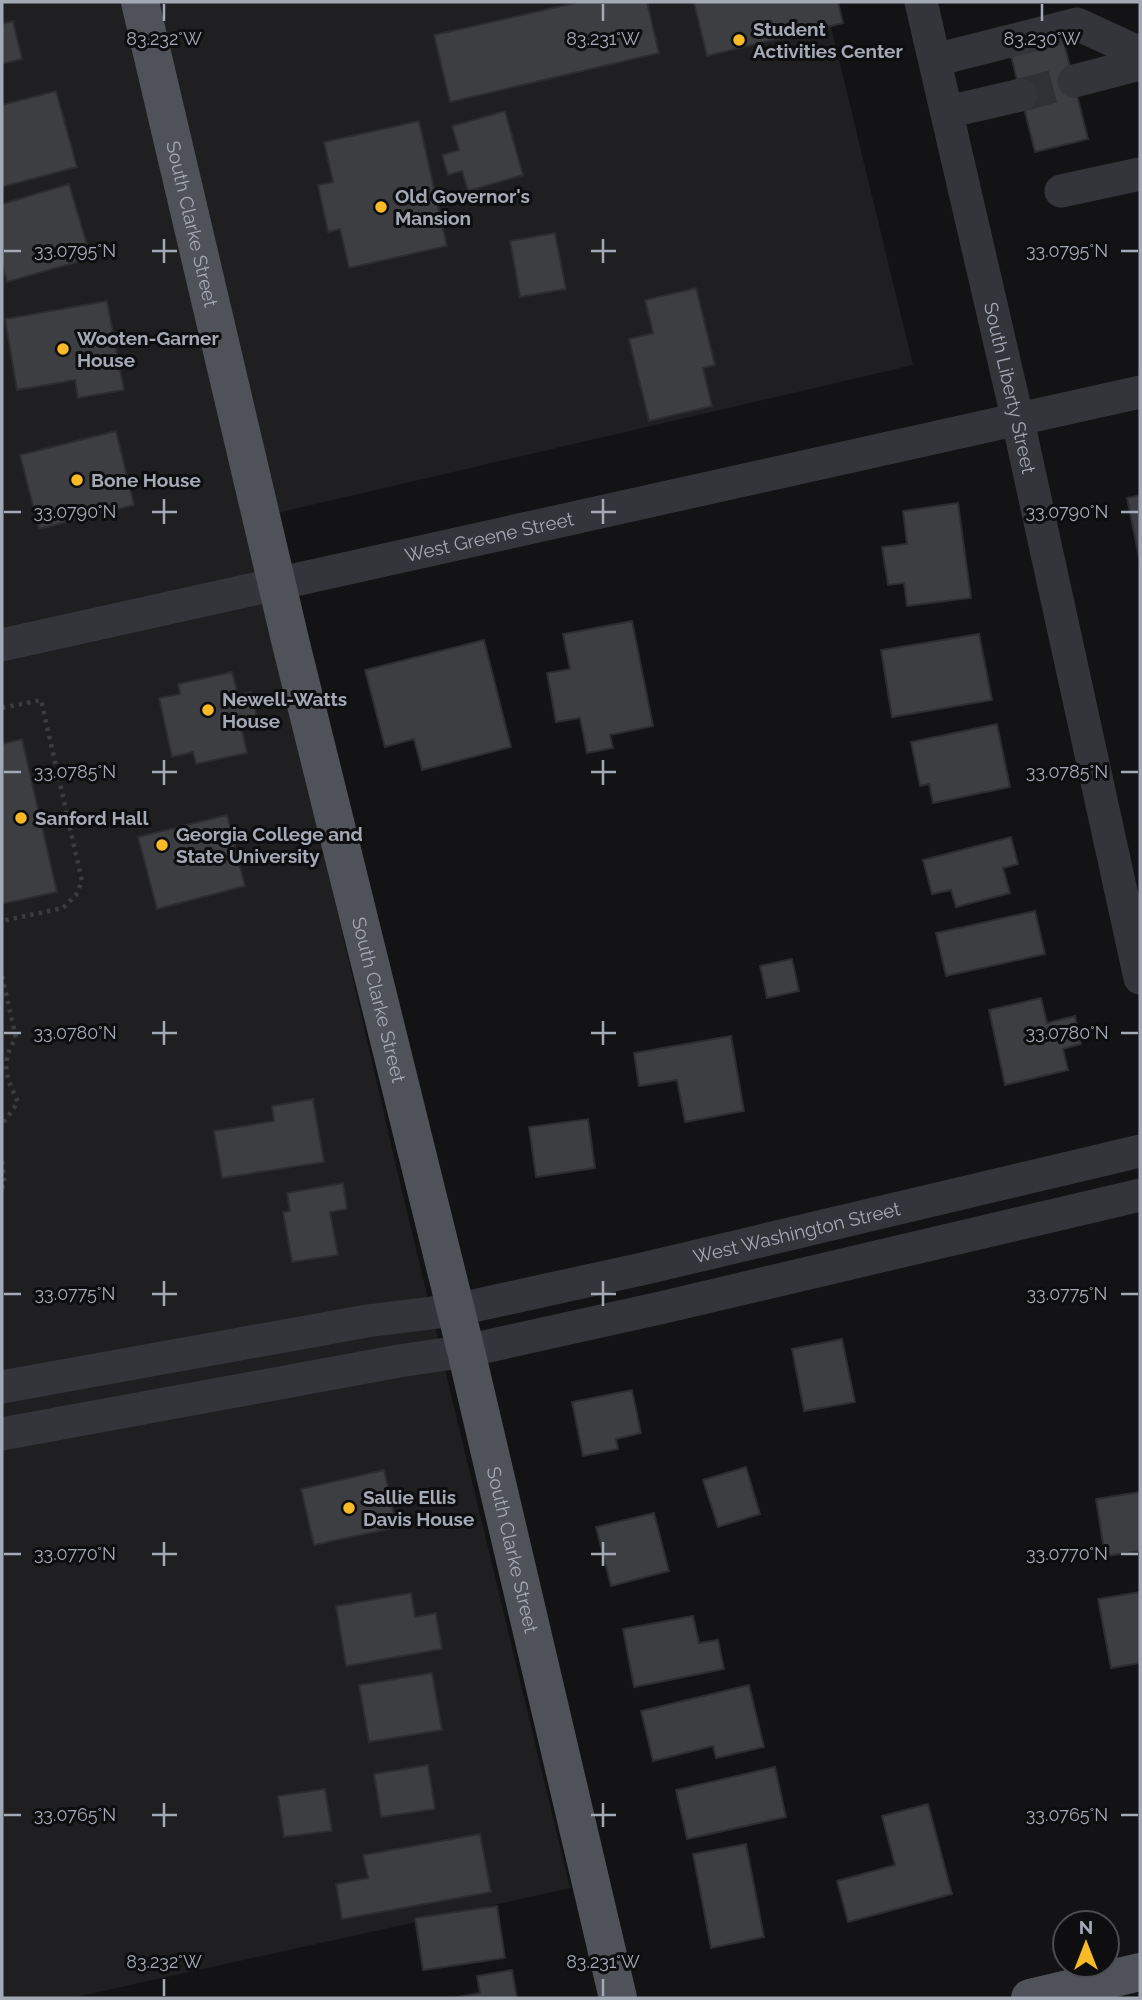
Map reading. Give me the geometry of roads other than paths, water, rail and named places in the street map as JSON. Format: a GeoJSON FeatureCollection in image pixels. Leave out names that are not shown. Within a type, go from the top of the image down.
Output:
{"type":"FeatureCollection","features":[{"type":"Feature","properties":{"kind":"main road","name":"South Clarke Street"},"geometry":{"type":"LineString","coordinates":[[140,2],[277,585],[466,1351],[618,1998]]}},
{"type":"Feature","properties":{"kind":"main road"},"geometry":{"type":"LineString","coordinates":[[1030,1998],[1140,1972]]}},
{"type":"Feature","properties":{"kind":"street","name":"South Liberty Street"},"geometry":{"type":"LineString","coordinates":[[923,2],[1140,978]]}},
{"type":"Feature","properties":{"kind":"street"},"geometry":{"type":"LineString","coordinates":[[935,60],[1077,24],[1140,53]]}},
{"type":"Feature","properties":{"kind":"street"},"geometry":{"type":"LineString","coordinates":[[1074,81],[1140,65]]}},
{"type":"Feature","properties":{"kind":"street"},"geometry":{"type":"LineString","coordinates":[[947,112],[1021,95]]}},
{"type":"Feature","properties":{"kind":"street"},"geometry":{"type":"LineString","coordinates":[[1062,191],[1140,174]]}},
{"type":"Feature","properties":{"kind":"street","name":"West Greene Street"},"geometry":{"type":"LineString","coordinates":[[2,645],[1140,392]]}},
{"type":"Feature","properties":{"kind":"street","name":"West Washington Street"},"geometry":{"type":"LineString","coordinates":[[2,1387],[367,1321],[454,1310],[642,1269],[1140,1152]]}},
{"type":"Feature","properties":{"kind":"street"},"geometry":{"type":"LineString","coordinates":[[2,1434],[466,1351],[1140,1195]]}},
{"type":"Feature","properties":{"kind":"tunnel"},"geometry":{"type":"LineString","coordinates":[[1021,95],[1074,81]]}},
{"type":"Feature","properties":{"kind":"place","name":"Student Activities Center"},"geometry":{"type":"Point","coordinates":[739,40]}},
{"type":"Feature","properties":{"kind":"place","name":"Old Governor's Mansion"},"geometry":{"type":"Point","coordinates":[381,207]}},
{"type":"Feature","properties":{"kind":"place","name":"Wooten-Garner House"},"geometry":{"type":"Point","coordinates":[63,349]}},
{"type":"Feature","properties":{"kind":"place","name":"Bone House"},"geometry":{"type":"Point","coordinates":[77,480]}},
{"type":"Feature","properties":{"kind":"place","name":"Newell-Watts House"},"geometry":{"type":"Point","coordinates":[208,710]}},
{"type":"Feature","properties":{"kind":"place","name":"Sanford Hall"},"geometry":{"type":"Point","coordinates":[21,818]}},
{"type":"Feature","properties":{"kind":"place","name":"Georgia College and State University"},"geometry":{"type":"Point","coordinates":[162,845]}},
{"type":"Feature","properties":{"kind":"place","name":"Sallie Ellis Davis House"},"geometry":{"type":"Point","coordinates":[349,1508]}}]}
